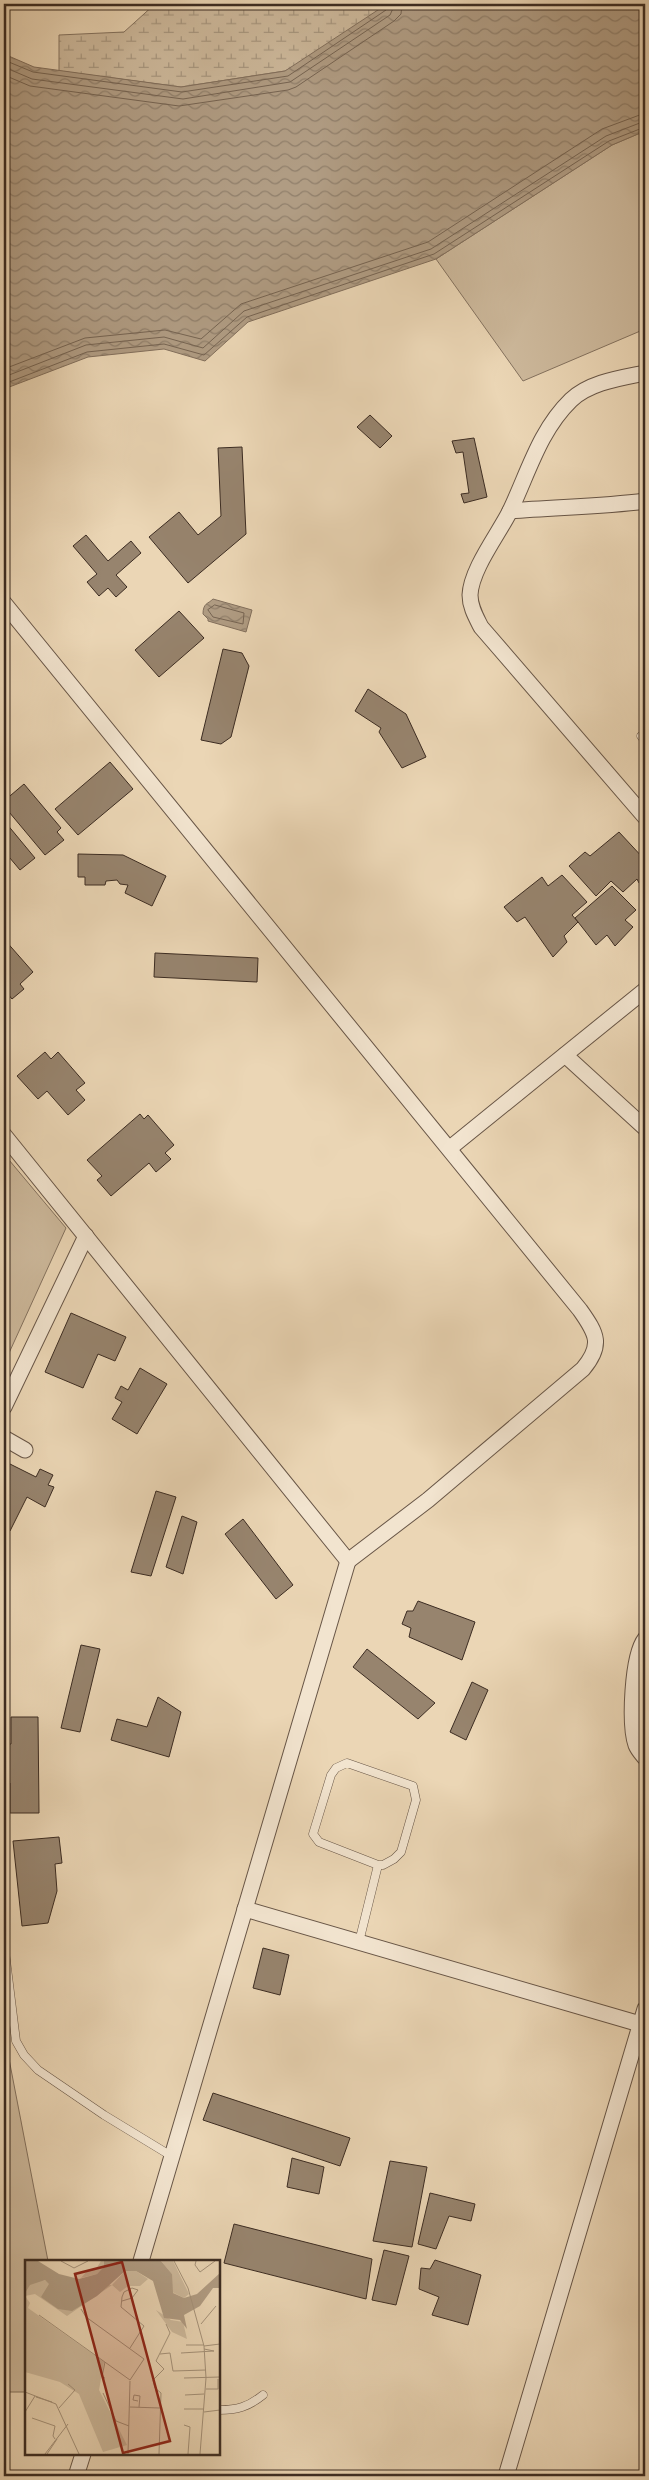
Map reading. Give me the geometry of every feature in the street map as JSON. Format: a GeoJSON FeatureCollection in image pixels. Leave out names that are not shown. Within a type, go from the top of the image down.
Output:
{"type":"FeatureCollection","features":[{"type":"Feature","properties":{"kind":"street"},"geometry":{"type":"LineString","coordinates":[[645,373],[603,382],[572,399],[553,422],[534,454],[510,511],[475,576],[470,595],[472,609],[481,627],[645,817]]}},
{"type":"Feature","properties":{"kind":"street"},"geometry":{"type":"LineString","coordinates":[[510,511],[558,507],[604,507],[645,501]]}},
{"type":"Feature","properties":{"kind":"street"},"geometry":{"type":"LineString","coordinates":[[4,603],[450,1148],[593,1328],[596,1342],[594,1356],[583,1369],[428,1500],[348,1561],[141,2260]]}},
{"type":"Feature","properties":{"kind":"street"},"geometry":{"type":"LineString","coordinates":[[450,1148],[645,990]]}},
{"type":"Feature","properties":{"kind":"street"},"geometry":{"type":"LineString","coordinates":[[565,1055],[645,1128]]}},
{"type":"Feature","properties":{"kind":"street"},"geometry":{"type":"LineString","coordinates":[[4,1135],[348,1561]]}},
{"type":"Feature","properties":{"kind":"street"},"geometry":{"type":"LineString","coordinates":[[4,1407],[86,1236]]}},
{"type":"Feature","properties":{"kind":"street"},"geometry":{"type":"LineString","coordinates":[[4,1438],[25,1450]]}},
{"type":"Feature","properties":{"kind":"street"},"geometry":{"type":"LineString","coordinates":[[645,1639],[635,1670],[633,1722],[636,1746],[645,1758]]}},
{"type":"Feature","properties":{"kind":"street"},"geometry":{"type":"LineString","coordinates":[[245,1909],[640,2024]]}},
{"type":"Feature","properties":{"kind":"street"},"geometry":{"type":"LineString","coordinates":[[506,2476],[573,2257],[645,2009]]}},
{"type":"Feature","properties":{"kind":"street"},"geometry":{"type":"LineString","coordinates":[[76,2476],[83,2455]]}},
{"type":"Feature","properties":{"kind":"lane"},"geometry":{"type":"LineString","coordinates":[[347,1763],[413,1786],[416,1800],[401,1852],[394,1859],[383,1865],[378,1865],[319,1842],[314,1834],[331,1775],[336,1768],[347,1763]]}},
{"type":"Feature","properties":{"kind":"lane"},"geometry":{"type":"LineString","coordinates":[[359,1942],[378,1865]]}},
{"type":"Feature","properties":{"kind":"lane"},"geometry":{"type":"LineString","coordinates":[[4,1944],[16,2041],[24,2055],[38,2070],[74,2095],[173,2157]]}},
{"type":"Feature","properties":{"kind":"lane"},"geometry":{"type":"LineString","coordinates":[[220,2410],[233,2410],[249,2406],[263,2395]]}},
{"type":"Feature","properties":{"kind":"green space"},"geometry":{"type":"Polygon","coordinates":[[[155,4],[413,4],[285,71],[181,87],[59,71],[59,35],[124,32],[155,4]]]}},
{"type":"Feature","properties":{"kind":"green space"},"geometry":{"type":"Polygon","coordinates":[[[645,131],[645,329],[523,381],[436,259],[612,145],[645,131]]]}},
{"type":"Feature","properties":{"kind":"green space"},"geometry":{"type":"Polygon","coordinates":[[[4,1154],[66,1228],[4,1364],[4,1154]]]}},
{"type":"Feature","properties":{"kind":"green space"},"geometry":{"type":"Polygon","coordinates":[[[4,2033],[48,2260],[25,2260],[25,2392],[4,2392],[4,2033]]]}},
{"type":"Feature","properties":{"kind":"water"},"geometry":{"type":"Polygon","coordinates":[[[387,4],[645,4],[645,131],[612,145],[436,259],[248,322],[205,361],[164,349],[88,357],[4,389],[4,54],[34,67],[181,87],[285,71],[387,4]]]}},
{"type":"Feature","properties":{"kind":"water"},"geometry":{"type":"Polygon","coordinates":[[[213,599],[252,610],[246,632],[208,621],[203,614],[203,610],[213,599]]]}},
{"type":"Feature","properties":{"kind":"building"},"geometry":{"type":"Polygon","coordinates":[[[370,415],[392,436],[380,448],[357,427],[370,415]]]}},
{"type":"Feature","properties":{"kind":"building"},"geometry":{"type":"Polygon","coordinates":[[[474,438],[487,497],[464,503],[461,494],[469,493],[463,452],[456,453],[452,441],[474,438]]]}},
{"type":"Feature","properties":{"kind":"building"},"geometry":{"type":"Polygon","coordinates":[[[242,447],[246,534],[188,583],[149,537],[179,512],[198,535],[221,516],[218,448],[242,447]]]}},
{"type":"Feature","properties":{"kind":"building"},"geometry":{"type":"Polygon","coordinates":[[[86,535],[108,561],[131,541],[141,553],[116,575],[127,587],[116,597],[108,588],[99,596],[87,582],[97,574],[73,546],[86,535]]]}},
{"type":"Feature","properties":{"kind":"building"},"geometry":{"type":"Polygon","coordinates":[[[179,611],[204,638],[159,677],[135,650],[179,611]]]}},
{"type":"Feature","properties":{"kind":"building"},"geometry":{"type":"Polygon","coordinates":[[[223,649],[242,653],[249,666],[231,737],[221,744],[201,740],[223,649]]]}},
{"type":"Feature","properties":{"kind":"building"},"geometry":{"type":"Polygon","coordinates":[[[368,689],[406,714],[426,757],[402,768],[379,732],[381,728],[355,711],[368,689]]]}},
{"type":"Feature","properties":{"kind":"building"},"geometry":{"type":"Polygon","coordinates":[[[110,762],[133,789],[78,835],[55,809],[110,762]]]}},
{"type":"Feature","properties":{"kind":"building"},"geometry":{"type":"Polygon","coordinates":[[[24,784],[61,828],[57,832],[64,840],[45,855],[4,806],[4,801],[24,784]]]}},
{"type":"Feature","properties":{"kind":"building"},"geometry":{"type":"Polygon","coordinates":[[[6,823],[35,858],[20,870],[4,851],[4,825],[6,823]]]}},
{"type":"Feature","properties":{"kind":"building"},"geometry":{"type":"Polygon","coordinates":[[[619,832],[645,860],[645,877],[639,883],[637,879],[623,892],[611,881],[596,896],[569,866],[585,852],[590,856],[619,832]]]}},
{"type":"Feature","properties":{"kind":"building"},"geometry":{"type":"Polygon","coordinates":[[[78,854],[123,855],[166,876],[152,906],[125,893],[128,885],[120,884],[117,880],[106,881],[105,885],[85,885],[85,877],[78,877],[78,854]]]}},
{"type":"Feature","properties":{"kind":"building"},"geometry":{"type":"Polygon","coordinates":[[[562,875],[587,902],[572,915],[578,922],[564,936],[567,942],[553,957],[525,917],[517,922],[504,907],[542,877],[548,886],[562,875]]]}},
{"type":"Feature","properties":{"kind":"building"},"geometry":{"type":"Polygon","coordinates":[[[612,886],[636,910],[625,920],[633,927],[615,946],[607,935],[596,945],[575,918],[612,886]]]}},
{"type":"Feature","properties":{"kind":"building"},"geometry":{"type":"Polygon","coordinates":[[[4,939],[33,972],[20,984],[24,989],[12,999],[7,993],[4,996],[4,939]]]}},
{"type":"Feature","properties":{"kind":"building"},"geometry":{"type":"Polygon","coordinates":[[[155,953],[258,958],[257,982],[154,977],[155,953]]]}},
{"type":"Feature","properties":{"kind":"building"},"geometry":{"type":"Polygon","coordinates":[[[45,1052],[51,1059],[58,1052],[85,1083],[76,1090],[85,1100],[68,1115],[47,1091],[38,1099],[17,1076],[45,1052]]]}},
{"type":"Feature","properties":{"kind":"building"},"geometry":{"type":"Polygon","coordinates":[[[140,1114],[144,1119],[148,1115],[174,1145],[165,1153],[171,1159],[156,1172],[149,1163],[111,1196],[97,1180],[102,1176],[87,1160],[140,1114]]]}},
{"type":"Feature","properties":{"kind":"building"},"geometry":{"type":"Polygon","coordinates":[[[71,1313],[126,1337],[115,1361],[98,1354],[83,1388],[45,1372],[71,1313]]]}},
{"type":"Feature","properties":{"kind":"building"},"geometry":{"type":"Polygon","coordinates":[[[140,1368],[167,1384],[137,1434],[112,1419],[122,1402],[115,1398],[121,1386],[128,1390],[140,1368]]]}},
{"type":"Feature","properties":{"kind":"building"},"geometry":{"type":"Polygon","coordinates":[[[4,1461],[36,1477],[40,1469],[53,1475],[48,1485],[54,1487],[45,1507],[27,1497],[10,1531],[4,1529],[4,1461]]]}},
{"type":"Feature","properties":{"kind":"building"},"geometry":{"type":"Polygon","coordinates":[[[156,1491],[176,1497],[151,1576],[131,1572],[156,1491]]]}},
{"type":"Feature","properties":{"kind":"building"},"geometry":{"type":"Polygon","coordinates":[[[182,1516],[197,1522],[183,1574],[166,1567],[182,1516]]]}},
{"type":"Feature","properties":{"kind":"building"},"geometry":{"type":"Polygon","coordinates":[[[243,1519],[293,1585],[276,1599],[225,1534],[243,1519]]]}},
{"type":"Feature","properties":{"kind":"building"},"geometry":{"type":"Polygon","coordinates":[[[418,1601],[475,1622],[462,1660],[409,1637],[411,1628],[402,1624],[407,1611],[413,1611],[418,1601]]]}},
{"type":"Feature","properties":{"kind":"building"},"geometry":{"type":"Polygon","coordinates":[[[81,1645],[100,1649],[80,1732],[61,1728],[81,1645]]]}},
{"type":"Feature","properties":{"kind":"building"},"geometry":{"type":"Polygon","coordinates":[[[367,1649],[435,1703],[418,1719],[353,1667],[367,1649]]]}},
{"type":"Feature","properties":{"kind":"building"},"geometry":{"type":"Polygon","coordinates":[[[472,1682],[488,1690],[466,1740],[450,1732],[472,1682]]]}},
{"type":"Feature","properties":{"kind":"building"},"geometry":{"type":"Polygon","coordinates":[[[158,1697],[181,1712],[169,1757],[111,1740],[117,1719],[147,1727],[158,1697]]]}},
{"type":"Feature","properties":{"kind":"building"},"geometry":{"type":"Polygon","coordinates":[[[11,1717],[38,1717],[39,1813],[10,1813],[10,1783],[4,1783],[4,1744],[11,1744],[11,1717]]]}},
{"type":"Feature","properties":{"kind":"building"},"geometry":{"type":"Polygon","coordinates":[[[59,1837],[62,1863],[55,1864],[57,1891],[48,1923],[22,1926],[13,1841],[59,1837]]]}},
{"type":"Feature","properties":{"kind":"building"},"geometry":{"type":"Polygon","coordinates":[[[263,1948],[289,1955],[280,1995],[253,1988],[263,1948]]]}},
{"type":"Feature","properties":{"kind":"building"},"geometry":{"type":"Polygon","coordinates":[[[213,2093],[350,2138],[340,2166],[203,2120],[213,2093]]]}},
{"type":"Feature","properties":{"kind":"building"},"geometry":{"type":"Polygon","coordinates":[[[292,2158],[324,2167],[319,2194],[287,2187],[292,2158]]]}},
{"type":"Feature","properties":{"kind":"building"},"geometry":{"type":"Polygon","coordinates":[[[390,2161],[427,2167],[412,2247],[373,2241],[390,2161]]]}},
{"type":"Feature","properties":{"kind":"building"},"geometry":{"type":"Polygon","coordinates":[[[430,2193],[475,2204],[471,2221],[449,2216],[436,2249],[418,2244],[430,2193]]]}},
{"type":"Feature","properties":{"kind":"building"},"geometry":{"type":"Polygon","coordinates":[[[234,2224],[372,2259],[366,2299],[224,2263],[234,2224]]]}},
{"type":"Feature","properties":{"kind":"building"},"geometry":{"type":"Polygon","coordinates":[[[384,2250],[409,2256],[396,2305],[372,2300],[384,2250]]]}},
{"type":"Feature","properties":{"kind":"building"},"geometry":{"type":"Polygon","coordinates":[[[435,2260],[481,2275],[468,2325],[432,2315],[439,2297],[419,2289],[421,2268],[430,2269],[435,2260]]]}}]}
